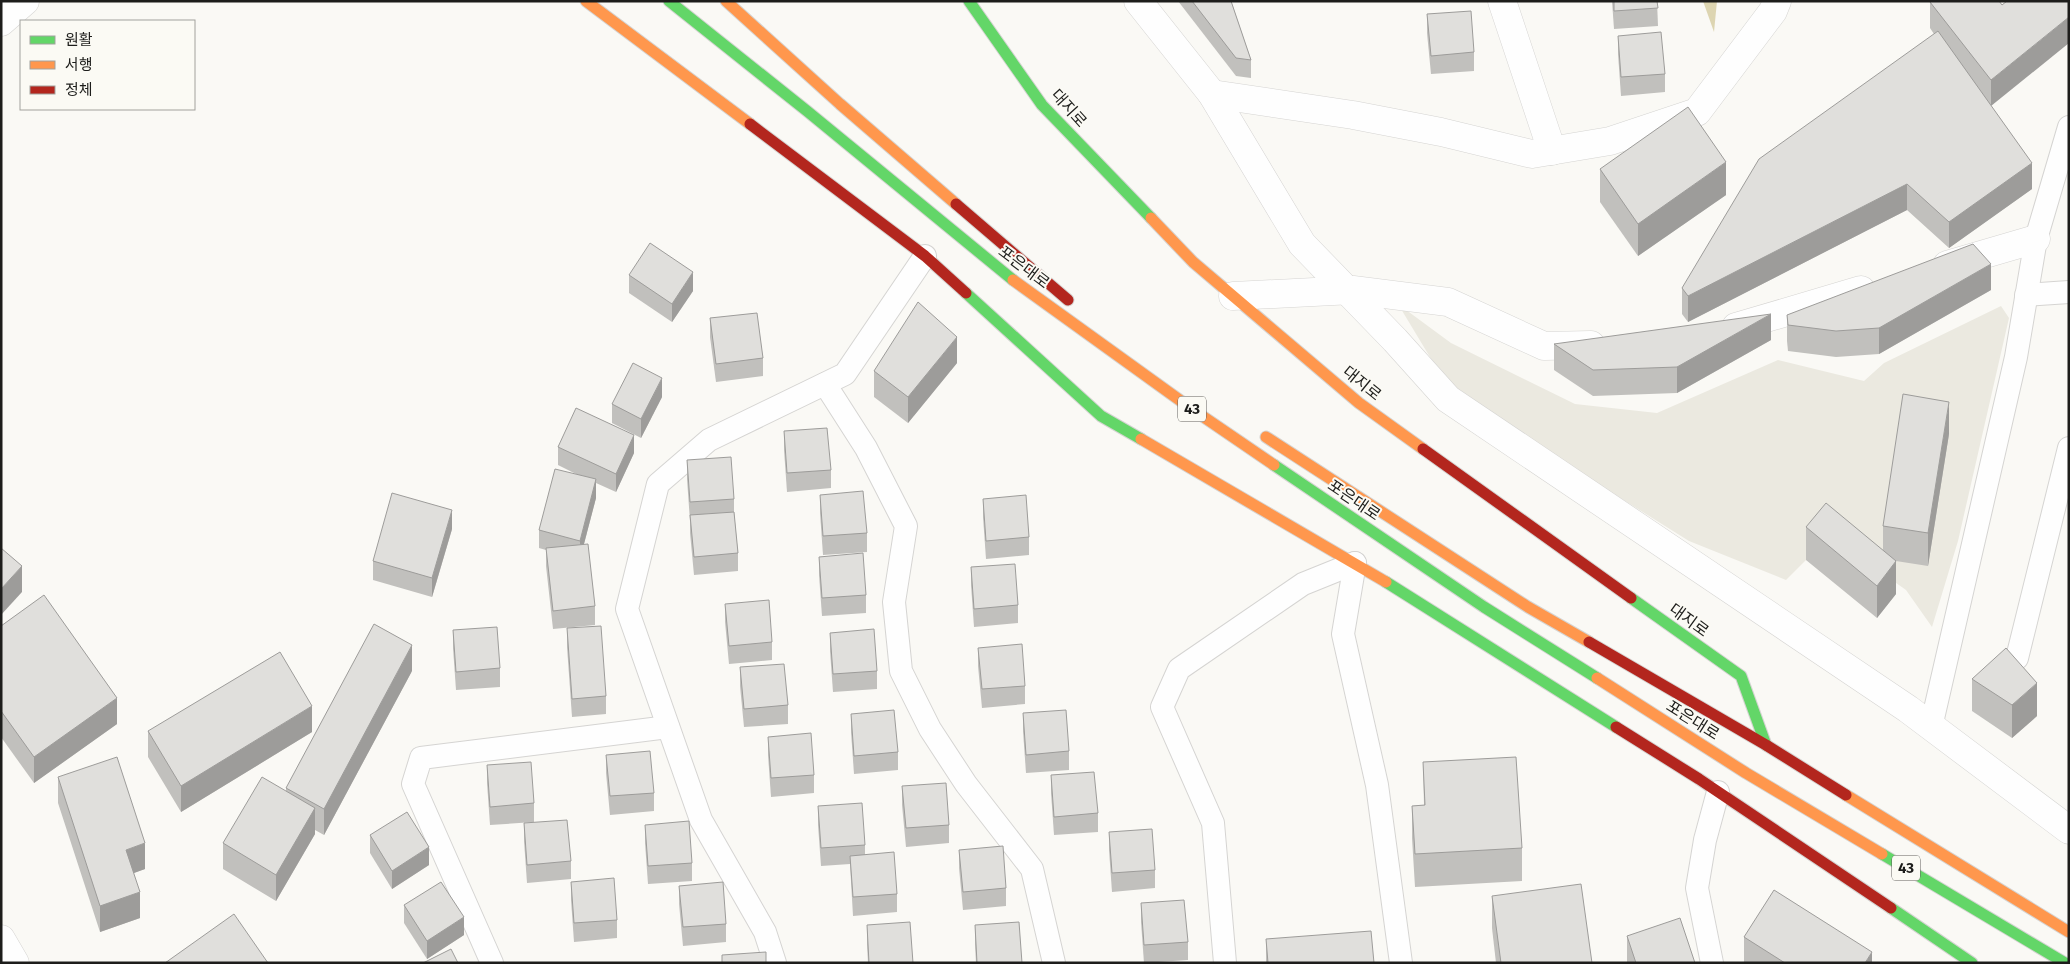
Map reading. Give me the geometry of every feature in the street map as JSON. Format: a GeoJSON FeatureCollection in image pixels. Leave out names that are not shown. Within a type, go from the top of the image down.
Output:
{"type":"FeatureCollection","features":[{"type":"Feature","properties":{"kind":"main road"},"geometry":{"type":"LineString","coordinates":[[586,1],[925,256],[1101,416],[1355,563],[1718,792],[1972,963]]}},
{"type":"Feature","properties":{"kind":"main road","name":"포은대로"},"geometry":{"type":"LineString","coordinates":[[669,1],[807,111],[996,268],[1192,409],[1501,618],[1746,773],[2065,963]]}},
{"type":"Feature","properties":{"kind":"main road","name":"포은대로"},"geometry":{"type":"LineString","coordinates":[[726,1],[840,104],[1076,306]]}},
{"type":"Feature","properties":{"kind":"main road","name":"대지로"},"geometry":{"type":"LineString","coordinates":[[968,1],[1042,104],[1193,262],[1358,403],[1741,676],[1766,745]]}},
{"type":"Feature","properties":{"kind":"main road","name":"포은대로"},"geometry":{"type":"LineString","coordinates":[[1260,433],[1528,607],[1766,745],[2069,932]]}},
{"type":"Feature","properties":{"kind":"street"},"geometry":{"type":"LineString","coordinates":[[1,22],[25,1]]}},
{"type":"Feature","properties":{"kind":"street"},"geometry":{"type":"LineString","coordinates":[[1138,1],[1212,94],[1302,244],[1448,399],[1884,693],[2069,830]]}},
{"type":"Feature","properties":{"kind":"street"},"geometry":{"type":"LineString","coordinates":[[1502,1],[1552,151]]}},
{"type":"Feature","properties":{"kind":"street"},"geometry":{"type":"LineString","coordinates":[[1212,94],[1352,115],[1440,132],[1532,154],[1552,151],[1610,141],[1697,112],[1773,11],[1777,1]]}},
{"type":"Feature","properties":{"kind":"street"},"geometry":{"type":"LineString","coordinates":[[1922,272],[2036,239]]}},
{"type":"Feature","properties":{"kind":"street"},"geometry":{"type":"LineString","coordinates":[[1713,334],[1884,284]]}},
{"type":"Feature","properties":{"kind":"street"},"geometry":{"type":"LineString","coordinates":[[1232,296],[1347,291],[1448,302],[1544,346],[1619,344]]}},
{"type":"Feature","properties":{"kind":"street"},"geometry":{"type":"LineString","coordinates":[[1,939],[15,963]]}},
{"type":"Feature","properties":{"kind":"lane"},"geometry":{"type":"LineString","coordinates":[[1931,727],[2016,357],[2036,239],[2069,127]]}},
{"type":"Feature","properties":{"kind":"lane"},"geometry":{"type":"LineString","coordinates":[[775,963],[765,932],[701,820],[627,609],[658,484],[709,440],[845,374],[925,256]]}},
{"type":"Feature","properties":{"kind":"lane"},"geometry":{"type":"LineString","coordinates":[[2026,295],[2069,292]]}},
{"type":"Feature","properties":{"kind":"lane"},"geometry":{"type":"LineString","coordinates":[[825,384],[866,448],[906,526],[894,602],[901,671],[930,729],[966,784],[1032,869],[1054,963]]}},
{"type":"Feature","properties":{"kind":"lane"},"geometry":{"type":"LineString","coordinates":[[2017,658],[2069,448]]}},
{"type":"Feature","properties":{"kind":"lane"},"geometry":{"type":"LineString","coordinates":[[1225,963],[1213,824],[1162,707],[1179,670],[1303,584],[1355,563]]}},
{"type":"Feature","properties":{"kind":"lane"},"geometry":{"type":"LineString","coordinates":[[1355,563],[1343,634],[1378,785],[1402,963]]}},
{"type":"Feature","properties":{"kind":"lane"},"geometry":{"type":"LineString","coordinates":[[492,963],[413,784],[421,758],[668,726]]}},
{"type":"Feature","properties":{"kind":"lane"},"geometry":{"type":"LineString","coordinates":[[1712,963],[1697,888],[1705,840],[1718,792]]}},
{"type":"Feature","properties":{"kind":"shaded area"},"geometry":{"type":"Polygon","coordinates":[[[1703,1],[1717,1],[1714,32],[1703,1]]]}},
{"type":"Feature","properties":{"kind":"shaded area"},"geometry":{"type":"Polygon","coordinates":[[[1398,304],[1451,343],[1575,404],[1657,413],[1778,360],[1864,381],[1884,363],[2001,306],[2009,318],[1958,541],[1932,627],[1906,590],[1830,536],[1786,580],[1689,541],[1451,392],[1398,304]]]}},
{"type":"Feature","properties":{"kind":"building"},"geometry":{"type":"Polygon","coordinates":[[[1192,1],[1231,1],[1251,60],[1236,58],[1192,1]]]}},
{"type":"Feature","properties":{"kind":"building"},"geometry":{"type":"Polygon","coordinates":[[[1614,1],[1657,1],[1658,8],[1614,11],[1614,1]]]}},
{"type":"Feature","properties":{"kind":"building"},"geometry":{"type":"Polygon","coordinates":[[[1931,1],[1999,1],[2002,5],[2007,1],[2069,1],[2069,17],[1991,80],[1931,1]]]}},
{"type":"Feature","properties":{"kind":"building"},"geometry":{"type":"Polygon","coordinates":[[[1471,11],[1474,52],[1431,56],[1427,14],[1471,11]]]}},
{"type":"Feature","properties":{"kind":"building"},"geometry":{"type":"Polygon","coordinates":[[[1938,31],[2032,163],[1949,222],[1907,184],[1688,296],[1682,288],[1759,159],[1938,31]]]}},
{"type":"Feature","properties":{"kind":"building"},"geometry":{"type":"Polygon","coordinates":[[[1661,32],[1665,74],[1621,77],[1618,36],[1661,32]]]}},
{"type":"Feature","properties":{"kind":"building"},"geometry":{"type":"Polygon","coordinates":[[[1688,107],[1726,162],[1638,224],[1600,169],[1688,107]]]}},
{"type":"Feature","properties":{"kind":"building"},"geometry":{"type":"Polygon","coordinates":[[[650,243],[693,272],[672,304],[629,275],[650,243]]]}},
{"type":"Feature","properties":{"kind":"building"},"geometry":{"type":"Polygon","coordinates":[[[1973,244],[1991,264],[1879,328],[1836,331],[1788,325],[1787,315],[1973,244]]]}},
{"type":"Feature","properties":{"kind":"building"},"geometry":{"type":"Polygon","coordinates":[[[918,302],[957,337],[908,397],[874,371],[918,302]]]}},
{"type":"Feature","properties":{"kind":"building"},"geometry":{"type":"Polygon","coordinates":[[[757,313],[763,358],[716,364],[710,318],[757,313]]]}},
{"type":"Feature","properties":{"kind":"building"},"geometry":{"type":"Polygon","coordinates":[[[1771,314],[1677,367],[1593,370],[1554,344],[1771,314]]]}},
{"type":"Feature","properties":{"kind":"building"},"geometry":{"type":"Polygon","coordinates":[[[633,363],[662,378],[641,419],[612,404],[633,363]]]}},
{"type":"Feature","properties":{"kind":"building"},"geometry":{"type":"Polygon","coordinates":[[[1903,394],[1949,402],[1928,533],[1883,526],[1903,394]]]}},
{"type":"Feature","properties":{"kind":"building"},"geometry":{"type":"Polygon","coordinates":[[[576,408],[634,435],[616,474],[558,447],[576,408]]]}},
{"type":"Feature","properties":{"kind":"building"},"geometry":{"type":"Polygon","coordinates":[[[827,428],[831,470],[787,473],[784,431],[827,428]]]}},
{"type":"Feature","properties":{"kind":"building"},"geometry":{"type":"Polygon","coordinates":[[[731,457],[734,499],[690,502],[687,460],[731,457]]]}},
{"type":"Feature","properties":{"kind":"building"},"geometry":{"type":"Polygon","coordinates":[[[555,469],[596,479],[580,541],[539,530],[555,469]]]}},
{"type":"Feature","properties":{"kind":"building"},"geometry":{"type":"Polygon","coordinates":[[[863,491],[867,533],[823,536],[820,495],[863,491]]]}},
{"type":"Feature","properties":{"kind":"building"},"geometry":{"type":"Polygon","coordinates":[[[392,493],[452,510],[432,578],[373,561],[392,493]]]}},
{"type":"Feature","properties":{"kind":"building"},"geometry":{"type":"Polygon","coordinates":[[[1026,495],[1029,537],[986,541],[983,499],[1026,495]]]}},
{"type":"Feature","properties":{"kind":"building"},"geometry":{"type":"Polygon","coordinates":[[[1826,503],[1896,561],[1877,586],[1806,527],[1826,503]]]}},
{"type":"Feature","properties":{"kind":"building"},"geometry":{"type":"Polygon","coordinates":[[[734,512],[738,553],[694,557],[690,515],[734,512]]]}},
{"type":"Feature","properties":{"kind":"building"},"geometry":{"type":"Polygon","coordinates":[[[588,544],[595,606],[553,611],[546,548],[588,544]]]}},
{"type":"Feature","properties":{"kind":"building"},"geometry":{"type":"Polygon","coordinates":[[[1,548],[22,566],[1,589],[1,548]]]}},
{"type":"Feature","properties":{"kind":"building"},"geometry":{"type":"Polygon","coordinates":[[[863,553],[866,595],[822,598],[819,557],[863,553]]]}},
{"type":"Feature","properties":{"kind":"building"},"geometry":{"type":"Polygon","coordinates":[[[1015,564],[1018,605],[974,609],[971,567],[1015,564]]]}},
{"type":"Feature","properties":{"kind":"building"},"geometry":{"type":"Polygon","coordinates":[[[44,595],[117,698],[34,757],[1,711],[1,626],[44,595]]]}},
{"type":"Feature","properties":{"kind":"building"},"geometry":{"type":"Polygon","coordinates":[[[769,600],[772,642],[729,646],[725,604],[769,600]]]}},
{"type":"Feature","properties":{"kind":"building"},"geometry":{"type":"Polygon","coordinates":[[[374,624],[412,645],[324,809],[286,788],[374,624]]]}},
{"type":"Feature","properties":{"kind":"building"},"geometry":{"type":"Polygon","coordinates":[[[601,626],[606,696],[572,699],[567,628],[601,626]]]}},
{"type":"Feature","properties":{"kind":"building"},"geometry":{"type":"Polygon","coordinates":[[[497,627],[500,668],[456,672],[453,630],[497,627]]]}},
{"type":"Feature","properties":{"kind":"building"},"geometry":{"type":"Polygon","coordinates":[[[874,629],[877,671],[833,674],[830,633],[874,629]]]}},
{"type":"Feature","properties":{"kind":"building"},"geometry":{"type":"Polygon","coordinates":[[[1022,644],[1025,686],[982,689],[978,648],[1022,644]]]}},
{"type":"Feature","properties":{"kind":"building"},"geometry":{"type":"Polygon","coordinates":[[[2006,648],[2037,683],[2012,705],[1972,679],[2006,648]]]}},
{"type":"Feature","properties":{"kind":"building"},"geometry":{"type":"Polygon","coordinates":[[[280,652],[312,706],[181,786],[148,731],[280,652]]]}},
{"type":"Feature","properties":{"kind":"building"},"geometry":{"type":"Polygon","coordinates":[[[784,664],[788,705],[744,709],[740,667],[784,664]]]}},
{"type":"Feature","properties":{"kind":"building"},"geometry":{"type":"Polygon","coordinates":[[[894,710],[898,752],[854,756],[851,714],[894,710]]]}},
{"type":"Feature","properties":{"kind":"building"},"geometry":{"type":"Polygon","coordinates":[[[1066,710],[1069,751],[1026,755],[1023,713],[1066,710]]]}},
{"type":"Feature","properties":{"kind":"building"},"geometry":{"type":"Polygon","coordinates":[[[811,733],[814,775],[771,778],[768,737],[811,733]]]}},
{"type":"Feature","properties":{"kind":"building"},"geometry":{"type":"Polygon","coordinates":[[[650,751],[654,793],[610,796],[606,755],[650,751]]]}},
{"type":"Feature","properties":{"kind":"building"},"geometry":{"type":"Polygon","coordinates":[[[117,757],[145,843],[126,850],[140,892],[100,906],[58,777],[117,757]]]}},
{"type":"Feature","properties":{"kind":"building"},"geometry":{"type":"Polygon","coordinates":[[[1516,757],[1522,848],[1415,854],[1412,806],[1425,805],[1423,762],[1516,757]]]}},
{"type":"Feature","properties":{"kind":"building"},"geometry":{"type":"Polygon","coordinates":[[[531,762],[534,803],[490,807],[487,765],[531,762]]]}},
{"type":"Feature","properties":{"kind":"building"},"geometry":{"type":"Polygon","coordinates":[[[1094,772],[1098,813],[1054,817],[1051,775],[1094,772]]]}},
{"type":"Feature","properties":{"kind":"building"},"geometry":{"type":"Polygon","coordinates":[[[262,777],[315,808],[276,875],[223,843],[262,777]]]}},
{"type":"Feature","properties":{"kind":"building"},"geometry":{"type":"Polygon","coordinates":[[[946,783],[949,825],[906,828],[902,786],[946,783]]]}},
{"type":"Feature","properties":{"kind":"building"},"geometry":{"type":"Polygon","coordinates":[[[862,803],[865,845],[821,848],[818,806],[862,803]]]}},
{"type":"Feature","properties":{"kind":"building"},"geometry":{"type":"Polygon","coordinates":[[[407,812],[429,847],[392,871],[370,835],[407,812]]]}},
{"type":"Feature","properties":{"kind":"building"},"geometry":{"type":"Polygon","coordinates":[[[567,820],[571,861],[527,865],[524,823],[567,820]]]}},
{"type":"Feature","properties":{"kind":"building"},"geometry":{"type":"Polygon","coordinates":[[[689,821],[692,863],[648,866],[645,825],[689,821]]]}},
{"type":"Feature","properties":{"kind":"building"},"geometry":{"type":"Polygon","coordinates":[[[1152,829],[1155,870],[1112,873],[1109,832],[1152,829]]]}},
{"type":"Feature","properties":{"kind":"building"},"geometry":{"type":"Polygon","coordinates":[[[1003,846],[1006,888],[963,892],[959,850],[1003,846]]]}},
{"type":"Feature","properties":{"kind":"building"},"geometry":{"type":"Polygon","coordinates":[[[894,852],[897,894],[853,897],[850,856],[894,852]]]}},
{"type":"Feature","properties":{"kind":"building"},"geometry":{"type":"Polygon","coordinates":[[[614,878],[617,920],[574,923],[571,882],[614,878]]]}},
{"type":"Feature","properties":{"kind":"building"},"geometry":{"type":"Polygon","coordinates":[[[441,882],[464,917],[427,941],[404,905],[441,882]]]}},
{"type":"Feature","properties":{"kind":"building"},"geometry":{"type":"Polygon","coordinates":[[[723,882],[726,924],[683,927],[679,886],[723,882]]]}},
{"type":"Feature","properties":{"kind":"building"},"geometry":{"type":"Polygon","coordinates":[[[1581,884],[1592,963],[1501,963],[1492,896],[1581,884]]]}},
{"type":"Feature","properties":{"kind":"building"},"geometry":{"type":"Polygon","coordinates":[[[1774,890],[1872,952],[1865,963],[1785,963],[1744,937],[1774,890]]]}},
{"type":"Feature","properties":{"kind":"building"},"geometry":{"type":"Polygon","coordinates":[[[1184,900],[1188,942],[1144,945],[1141,903],[1184,900]]]}},
{"type":"Feature","properties":{"kind":"building"},"geometry":{"type":"Polygon","coordinates":[[[234,914],[268,963],[165,963],[234,914]]]}},
{"type":"Feature","properties":{"kind":"building"},"geometry":{"type":"Polygon","coordinates":[[[1680,918],[1695,963],[1636,963],[1627,936],[1680,918]]]}},
{"type":"Feature","properties":{"kind":"building"},"geometry":{"type":"Polygon","coordinates":[[[910,922],[913,963],[869,963],[867,925],[910,922]]]}},
{"type":"Feature","properties":{"kind":"building"},"geometry":{"type":"Polygon","coordinates":[[[1019,922],[1022,963],[977,963],[975,925],[1019,922]]]}},
{"type":"Feature","properties":{"kind":"building"},"geometry":{"type":"Polygon","coordinates":[[[1371,931],[1374,963],[1268,963],[1266,939],[1371,931]]]}},
{"type":"Feature","properties":{"kind":"building"},"geometry":{"type":"Polygon","coordinates":[[[451,949],[458,963],[423,963],[451,949]]]}},
{"type":"Feature","properties":{"kind":"building"},"geometry":{"type":"Polygon","coordinates":[[[766,952],[766,963],[722,963],[722,955],[766,952]]]}},
{"type":"Feature","properties":{"kind":"traffic: fast"},"geometry":{"type":"LineString","coordinates":[[669,1],[1013,280]]}},
{"type":"Feature","properties":{"kind":"traffic: fast"},"geometry":{"type":"LineString","coordinates":[[969,1],[1042,105],[1151,218]]}},
{"type":"Feature","properties":{"kind":"traffic: fast"},"geometry":{"type":"LineString","coordinates":[[966,293],[1101,416],[1141,439]]}},
{"type":"Feature","properties":{"kind":"traffic: fast"},"geometry":{"type":"LineString","coordinates":[[1274,465],[1484,607],[1597,678]]}},
{"type":"Feature","properties":{"kind":"traffic: fast"},"geometry":{"type":"LineString","coordinates":[[1386,582],[1616,727]]}},
{"type":"Feature","properties":{"kind":"traffic: fast"},"geometry":{"type":"LineString","coordinates":[[1631,598],[1741,676],[1766,745]]}},
{"type":"Feature","properties":{"kind":"traffic: fast"},"geometry":{"type":"LineString","coordinates":[[1882,854],[2065,963]]}},
{"type":"Feature","properties":{"kind":"traffic: fast"},"geometry":{"type":"LineString","coordinates":[[1891,908],[1972,963]]}},
{"type":"Feature","properties":{"kind":"traffic: slow"},"geometry":{"type":"LineString","coordinates":[[586,1],[750,124]]}},
{"type":"Feature","properties":{"kind":"traffic: slow"},"geometry":{"type":"LineString","coordinates":[[726,1],[840,104],[956,204]]}},
{"type":"Feature","properties":{"kind":"traffic: slow"},"geometry":{"type":"LineString","coordinates":[[1151,218],[1193,262],[1359,403],[1423,449]]}},
{"type":"Feature","properties":{"kind":"traffic: slow"},"geometry":{"type":"LineString","coordinates":[[1013,280],[1192,409],[1274,465]]}},
{"type":"Feature","properties":{"kind":"traffic: slow"},"geometry":{"type":"LineString","coordinates":[[1266,437],[1528,607],[1589,642]]}},
{"type":"Feature","properties":{"kind":"traffic: slow"},"geometry":{"type":"LineString","coordinates":[[1141,439],[1386,582]]}},
{"type":"Feature","properties":{"kind":"traffic: slow"},"geometry":{"type":"LineString","coordinates":[[1597,678],[1746,773],[1882,854]]}},
{"type":"Feature","properties":{"kind":"traffic: slow"},"geometry":{"type":"LineString","coordinates":[[1846,795],[2069,932]]}},
{"type":"Feature","properties":{"kind":"traffic: jam"},"geometry":{"type":"LineString","coordinates":[[750,124],[925,256],[966,293]]}},
{"type":"Feature","properties":{"kind":"traffic: jam"},"geometry":{"type":"LineString","coordinates":[[956,204],[1068,300]]}},
{"type":"Feature","properties":{"kind":"traffic: jam"},"geometry":{"type":"LineString","coordinates":[[1423,449],[1631,598]]}},
{"type":"Feature","properties":{"kind":"traffic: jam"},"geometry":{"type":"LineString","coordinates":[[1589,642],[1766,745],[1846,795]]}},
{"type":"Feature","properties":{"kind":"traffic: jam"},"geometry":{"type":"LineString","coordinates":[[1616,727],[1699,779],[1891,908]]}}]}
